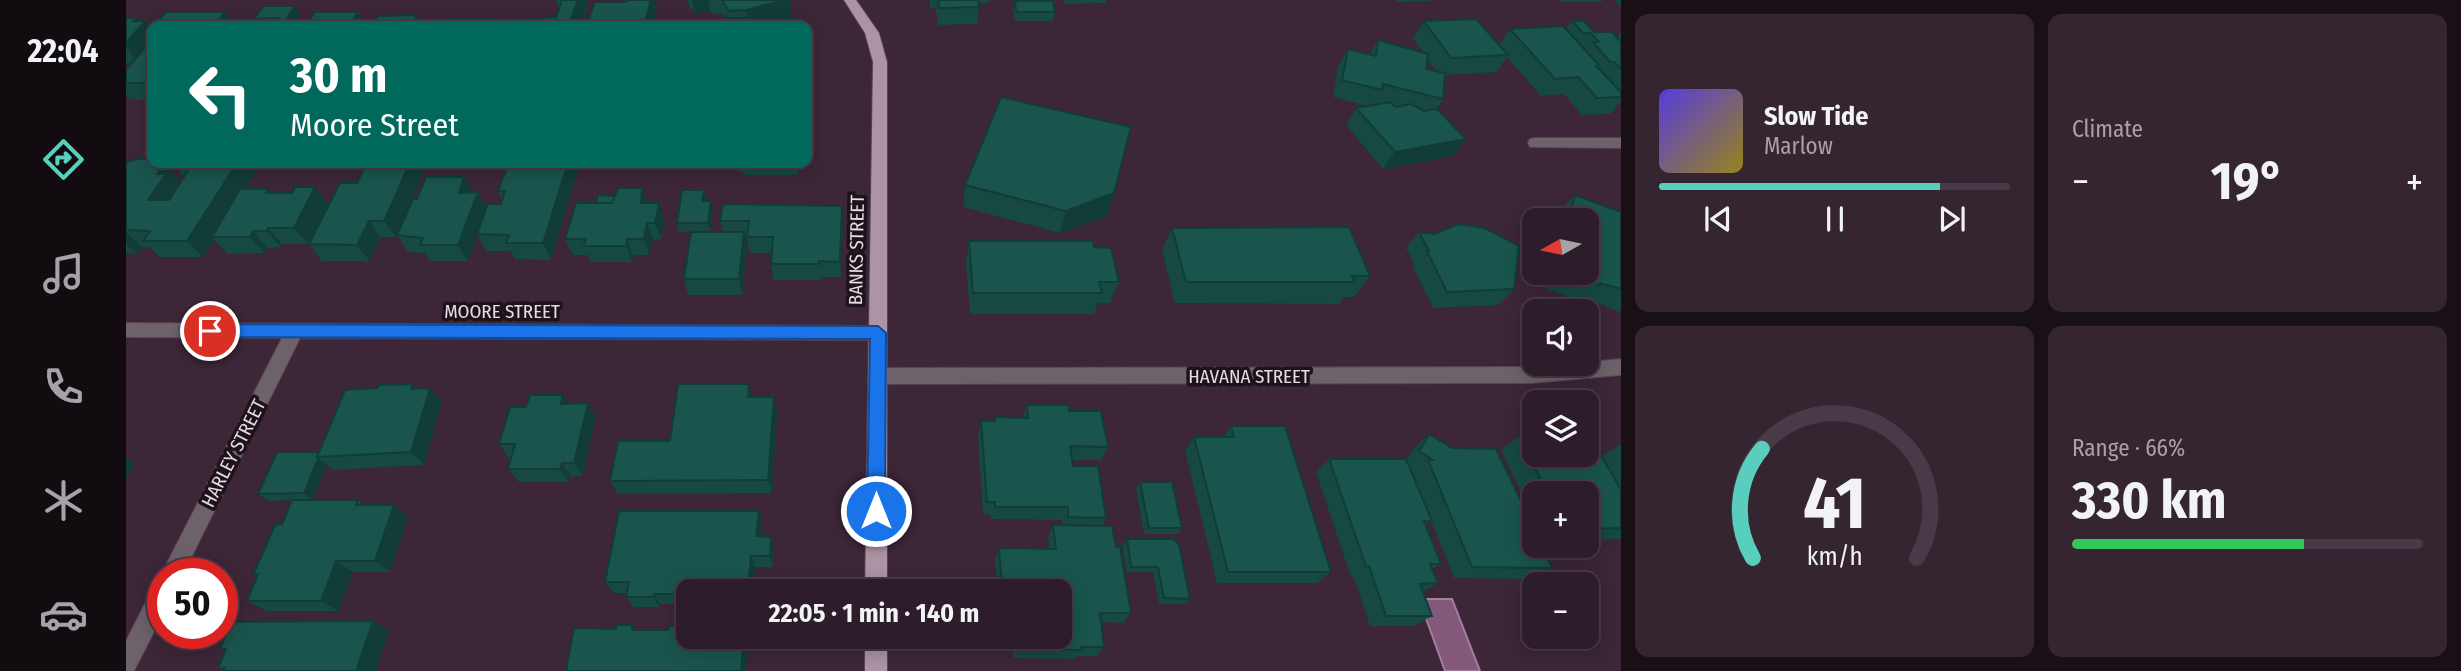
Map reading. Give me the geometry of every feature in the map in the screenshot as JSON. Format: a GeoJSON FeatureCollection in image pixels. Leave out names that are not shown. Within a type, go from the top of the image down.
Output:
{"type":"FeatureCollection","features":[{"type":"Feature","properties":{"kind":"main road","name":"BANKS STREET"},"geometry":{"type":"LineString","coordinates":[[850,0],[872,33],[880,62],[876,579]]}},
{"type":"Feature","properties":{"kind":"main road"},"geometry":{"type":"LineString","coordinates":[[876,649],[876,671]]}},
{"type":"Feature","properties":{"kind":"street"},"geometry":{"type":"LineString","coordinates":[[1535,143],[1621,143]]}},
{"type":"Feature","properties":{"kind":"street","name":"MOORE STREET"},"geometry":{"type":"LineString","coordinates":[[126,330],[878,333]]}},
{"type":"Feature","properties":{"kind":"street","name":"HARLEY STREET"},"geometry":{"type":"LineString","coordinates":[[180,558],[294,332]]}},
{"type":"Feature","properties":{"kind":"street","name":"HAVANA STREET"},"geometry":{"type":"LineString","coordinates":[[877,376],[1532,374],[1621,367]]}},
{"type":"Feature","properties":{"kind":"street"},"geometry":{"type":"LineString","coordinates":[[126,664],[147,623]]}},
{"type":"Feature","properties":{"kind":"shaded area"},"geometry":{"type":"Polygon","coordinates":[[[1419,599],[1452,599],[1480,671],[1445,671],[1419,599]]]}},
{"type":"Feature","properties":{"kind":"building"},"geometry":{"type":"Polygon","coordinates":[[[562,0],[578,0],[570,21],[512,21],[512,20],[556,17],[562,0]]]}},
{"type":"Feature","properties":{"kind":"building"},"geometry":{"type":"Polygon","coordinates":[[[651,0],[645,21],[588,21],[595,2],[651,0]]]}},
{"type":"Feature","properties":{"kind":"building"},"geometry":{"type":"Polygon","coordinates":[[[722,0],[784,0],[746,10],[729,11],[722,0]]]}},
{"type":"Feature","properties":{"kind":"building"},"geometry":{"type":"Polygon","coordinates":[[[938,0],[978,0],[979,7],[939,8],[938,0]]]}},
{"type":"Feature","properties":{"kind":"building"},"geometry":{"type":"Polygon","coordinates":[[[1015,1],[1053,1],[1055,12],[1016,12],[1015,1]]]}},
{"type":"Feature","properties":{"kind":"building"},"geometry":{"type":"Polygon","coordinates":[[[264,6],[295,6],[285,21],[279,18],[254,19],[264,6]]]}},
{"type":"Feature","properties":{"kind":"building"},"geometry":{"type":"Polygon","coordinates":[[[166,12],[225,12],[218,21],[158,21],[166,12]]]}},
{"type":"Feature","properties":{"kind":"building"},"geometry":{"type":"Polygon","coordinates":[[[315,12],[358,12],[354,18],[359,18],[358,21],[309,21],[315,12]]]}},
{"type":"Feature","properties":{"kind":"building"},"geometry":{"type":"Polygon","coordinates":[[[417,15],[415,19],[421,20],[376,21],[378,16],[417,15]]]}},
{"type":"Feature","properties":{"kind":"building"},"geometry":{"type":"Polygon","coordinates":[[[126,18],[145,21],[126,43],[126,18]]]}},
{"type":"Feature","properties":{"kind":"building"},"geometry":{"type":"Polygon","coordinates":[[[279,18],[277,21],[239,20],[279,18]]]}},
{"type":"Feature","properties":{"kind":"building"},"geometry":{"type":"Polygon","coordinates":[[[445,18],[496,18],[494,21],[444,21],[445,18]]]}},
{"type":"Feature","properties":{"kind":"building"},"geometry":{"type":"Polygon","coordinates":[[[726,18],[797,18],[797,21],[725,21],[726,18]]]}},
{"type":"Feature","properties":{"kind":"building"},"geometry":{"type":"Polygon","coordinates":[[[1476,19],[1508,55],[1451,58],[1424,21],[1476,19]]]}},
{"type":"Feature","properties":{"kind":"building"},"geometry":{"type":"Polygon","coordinates":[[[1572,21],[1584,21],[1594,32],[1612,32],[1621,39],[1621,69],[1614,62],[1610,62],[1593,42],[1599,42],[1591,33],[1583,33],[1572,21]]]}},
{"type":"Feature","properties":{"kind":"building"},"geometry":{"type":"Polygon","coordinates":[[[1563,26],[1599,65],[1596,66],[1621,92],[1621,97],[1597,98],[1578,77],[1555,79],[1510,29],[1563,26]]]}},
{"type":"Feature","properties":{"kind":"building"},"geometry":{"type":"Polygon","coordinates":[[[1378,40],[1428,54],[1426,69],[1445,73],[1443,99],[1383,84],[1382,90],[1342,80],[1348,49],[1376,56],[1378,40]]]}},
{"type":"Feature","properties":{"kind":"building"},"geometry":{"type":"Polygon","coordinates":[[[147,45],[147,83],[126,83],[126,70],[147,45]]]}},
{"type":"Feature","properties":{"kind":"building"},"geometry":{"type":"Polygon","coordinates":[[[1001,97],[1131,127],[1114,193],[1066,211],[965,185],[1001,97]]]}},
{"type":"Feature","properties":{"kind":"building"},"geometry":{"type":"Polygon","coordinates":[[[1390,102],[1395,107],[1411,104],[1424,111],[1437,109],[1466,139],[1395,152],[1356,108],[1390,102]]]}},
{"type":"Feature","properties":{"kind":"building"},"geometry":{"type":"Polygon","coordinates":[[[147,159],[147,168],[161,168],[157,174],[166,174],[148,200],[169,200],[189,169],[178,168],[234,168],[187,241],[143,241],[150,231],[126,230],[126,163],[147,159]]]}},
{"type":"Feature","properties":{"kind":"building"},"geometry":{"type":"Polygon","coordinates":[[[364,168],[408,168],[384,221],[369,221],[357,245],[309,244],[340,183],[357,183],[364,168]]]}},
{"type":"Feature","properties":{"kind":"building"},"geometry":{"type":"Polygon","coordinates":[[[507,168],[566,168],[543,243],[506,243],[509,235],[477,234],[488,204],[501,204],[505,191],[498,191],[507,168]]]}},
{"type":"Feature","properties":{"kind":"building"},"geometry":{"type":"Polygon","coordinates":[[[426,177],[464,177],[459,193],[478,192],[458,245],[420,245],[423,238],[397,235],[426,177]]]}},
{"type":"Feature","properties":{"kind":"building"},"geometry":{"type":"Polygon","coordinates":[[[295,187],[315,187],[294,228],[253,231],[250,237],[212,237],[240,189],[268,189],[266,193],[292,193],[295,187]]]}},
{"type":"Feature","properties":{"kind":"building"},"geometry":{"type":"Polygon","coordinates":[[[618,188],[642,188],[641,203],[659,203],[655,223],[647,223],[644,239],[627,239],[626,246],[584,246],[586,239],[565,239],[576,203],[612,203],[618,188]]]}},
{"type":"Feature","properties":{"kind":"building"},"geometry":{"type":"Polygon","coordinates":[[[682,190],[704,190],[702,201],[711,201],[708,223],[677,223],[682,190]]]}},
{"type":"Feature","properties":{"kind":"building"},"geometry":{"type":"Polygon","coordinates":[[[598,195],[615,196],[612,203],[596,203],[598,195]]]}},
{"type":"Feature","properties":{"kind":"building"},"geometry":{"type":"Polygon","coordinates":[[[1575,195],[1621,212],[1621,289],[1600,283],[1600,208],[1572,208],[1575,195]]]}},
{"type":"Feature","properties":{"kind":"building"},"geometry":{"type":"Polygon","coordinates":[[[723,204],[842,206],[840,262],[771,264],[773,237],[747,237],[749,221],[720,221],[723,204]]]}},
{"type":"Feature","properties":{"kind":"building"},"geometry":{"type":"Polygon","coordinates":[[[1458,224],[1485,228],[1519,246],[1514,289],[1447,292],[1419,232],[1435,234],[1458,224]]]}},
{"type":"Feature","properties":{"kind":"building"},"geometry":{"type":"Polygon","coordinates":[[[1349,227],[1370,276],[1352,276],[1355,282],[1186,282],[1172,228],[1349,227]]]}},
{"type":"Feature","properties":{"kind":"building"},"geometry":{"type":"Polygon","coordinates":[[[691,232],[744,232],[739,279],[684,279],[691,232]]]}},
{"type":"Feature","properties":{"kind":"building"},"geometry":{"type":"Polygon","coordinates":[[[969,241],[1093,241],[1094,247],[1111,248],[1119,282],[1099,282],[1102,293],[973,293],[969,241]]]}},
{"type":"Feature","properties":{"kind":"building"},"geometry":{"type":"Polygon","coordinates":[[[413,384],[411,389],[430,388],[411,452],[317,457],[345,390],[413,384]]]}},
{"type":"Feature","properties":{"kind":"building"},"geometry":{"type":"Polygon","coordinates":[[[678,384],[749,384],[748,397],[774,397],[768,480],[610,481],[618,441],[670,441],[678,384]]]}},
{"type":"Feature","properties":{"kind":"building"},"geometry":{"type":"Polygon","coordinates":[[[530,395],[563,395],[561,404],[588,403],[574,463],[562,463],[560,469],[508,469],[515,444],[499,444],[510,407],[526,407],[530,395]]]}},
{"type":"Feature","properties":{"kind":"building"},"geometry":{"type":"Polygon","coordinates":[[[1027,405],[1068,405],[1069,411],[1101,411],[1108,447],[1070,446],[1073,466],[1098,466],[1106,518],[1068,517],[1068,507],[995,507],[995,502],[987,502],[981,421],[995,421],[995,417],[1028,418],[1027,405]]]}},
{"type":"Feature","properties":{"kind":"building"},"geometry":{"type":"Polygon","coordinates":[[[1231,426],[1285,426],[1331,572],[1228,572],[1194,437],[1234,437],[1231,426]]]}},
{"type":"Feature","properties":{"kind":"building"},"geometry":{"type":"Polygon","coordinates":[[[1429,434],[1452,448],[1496,449],[1522,503],[1522,558],[1547,558],[1552,568],[1472,567],[1428,460],[1433,460],[1419,451],[1429,434]]]}},
{"type":"Feature","properties":{"kind":"building"},"geometry":{"type":"Polygon","coordinates":[[[277,452],[319,452],[304,493],[258,494],[277,452]]]}},
{"type":"Feature","properties":{"kind":"building"},"geometry":{"type":"Polygon","coordinates":[[[1599,452],[1621,490],[1621,528],[1599,529],[1599,481],[1542,481],[1534,467],[1599,467],[1599,452]]]}},
{"type":"Feature","properties":{"kind":"building"},"geometry":{"type":"Polygon","coordinates":[[[1329,459],[1406,459],[1432,521],[1424,521],[1441,564],[1430,564],[1438,583],[1420,584],[1432,616],[1386,616],[1329,459]]]}},
{"type":"Feature","properties":{"kind":"building"},"geometry":{"type":"Polygon","coordinates":[[[1140,482],[1172,482],[1182,528],[1149,528],[1140,482]]]}},
{"type":"Feature","properties":{"kind":"building"},"geometry":{"type":"Polygon","coordinates":[[[292,500],[358,500],[356,505],[394,505],[375,561],[336,561],[321,601],[247,601],[258,574],[253,575],[275,525],[282,524],[292,500]]]}},
{"type":"Feature","properties":{"kind":"building"},"geometry":{"type":"Polygon","coordinates":[[[619,511],[759,511],[756,536],[771,537],[770,556],[751,556],[749,579],[676,579],[676,594],[654,594],[653,597],[626,597],[629,582],[605,582],[619,511]]]}},
{"type":"Feature","properties":{"kind":"building"},"geometry":{"type":"Polygon","coordinates":[[[1053,525],[1112,526],[1116,547],[1120,547],[1131,613],[1100,613],[1104,647],[1081,647],[1082,650],[1018,649],[1072,649],[1072,579],[1001,579],[999,548],[1056,549],[1053,525]]]}},
{"type":"Feature","properties":{"kind":"building"},"geometry":{"type":"Polygon","coordinates":[[[1127,539],[1173,539],[1179,544],[1190,599],[1164,598],[1158,567],[1131,567],[1127,539]]]}},
{"type":"Feature","properties":{"kind":"building"},"geometry":{"type":"Polygon","coordinates":[[[373,621],[356,671],[218,669],[226,649],[238,649],[238,622],[373,621]]]}},
{"type":"Feature","properties":{"kind":"building"},"geometry":{"type":"Polygon","coordinates":[[[617,625],[632,625],[632,630],[668,630],[669,626],[676,626],[676,649],[743,649],[741,671],[566,671],[574,628],[616,629],[617,625]]]}},
{"type":"Feature","properties":{"kind":"route"},"geometry":{"type":"LineString","coordinates":[[210,331],[878,333],[876,511]]}}]}
